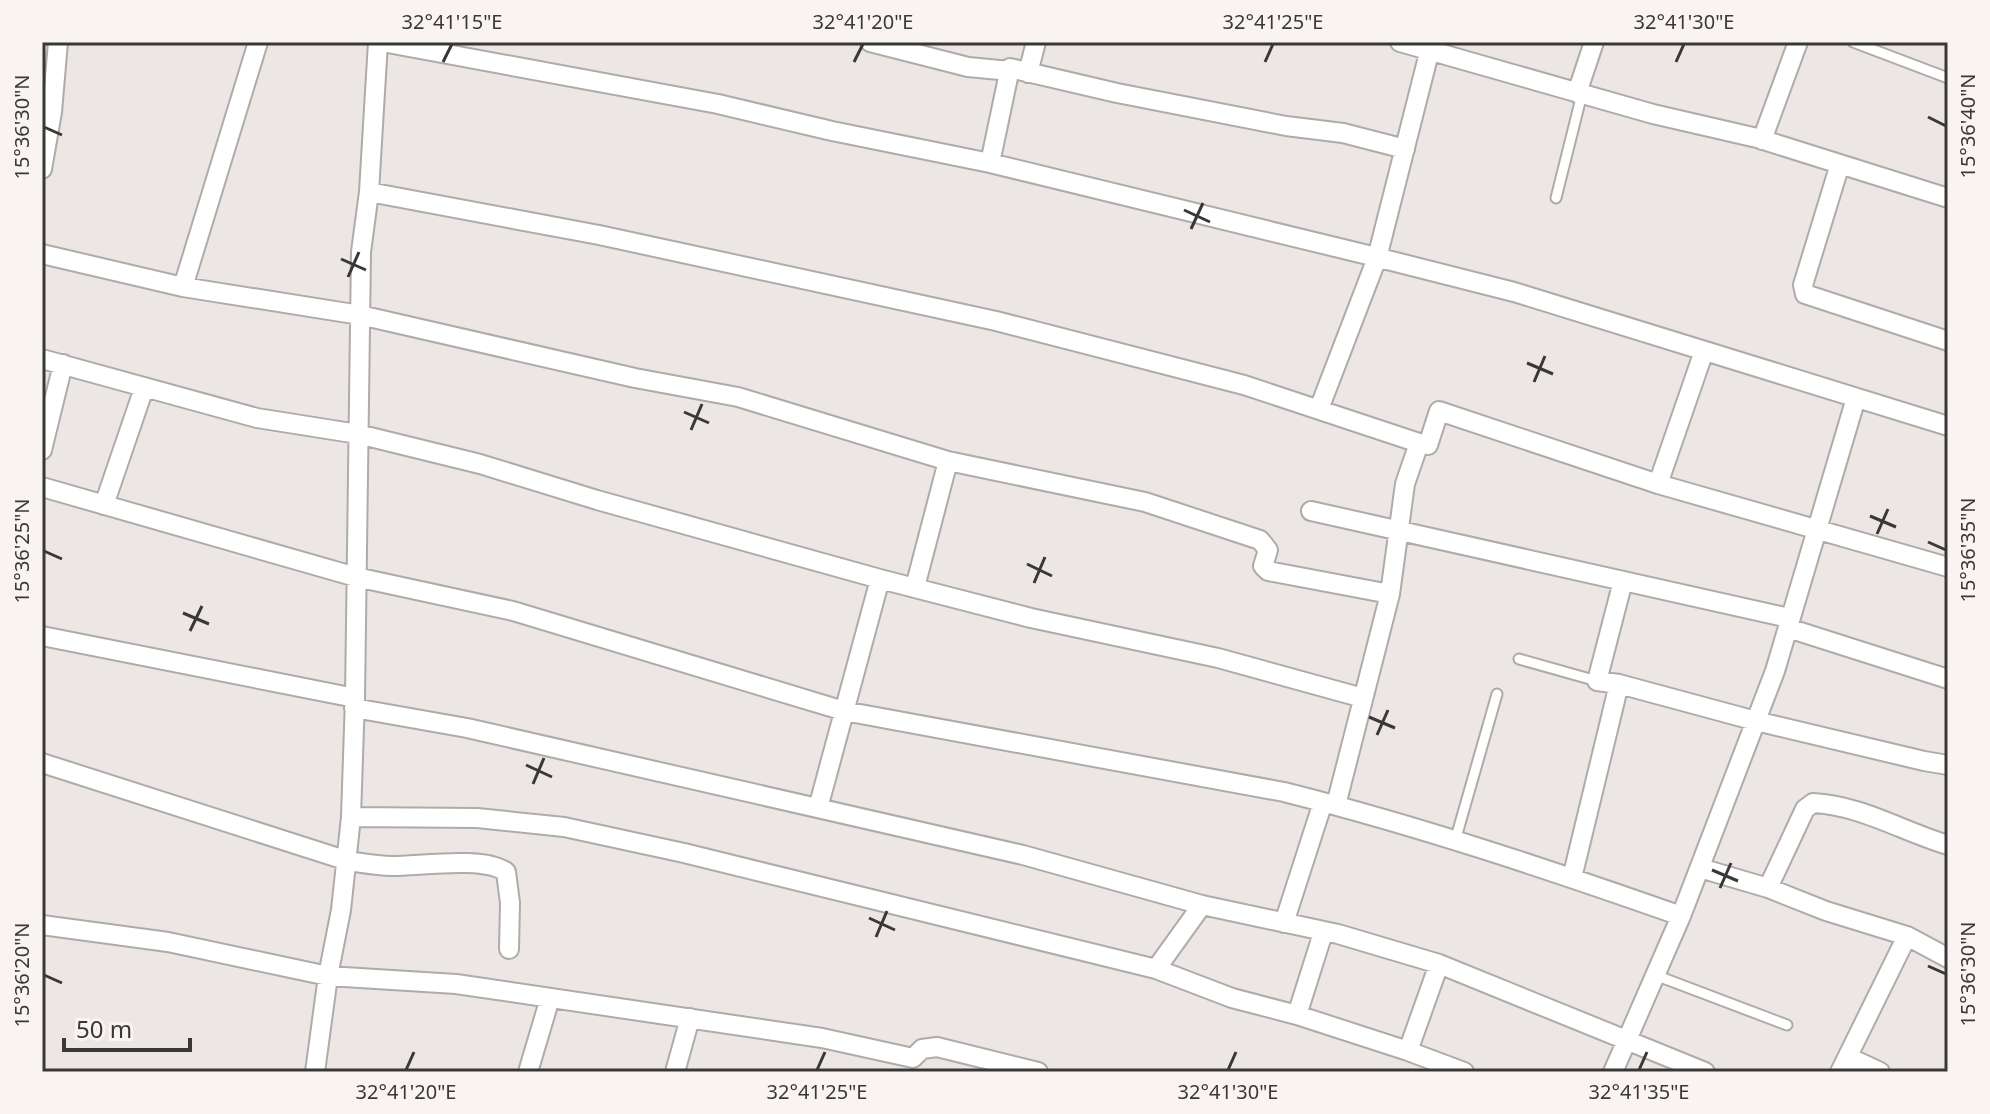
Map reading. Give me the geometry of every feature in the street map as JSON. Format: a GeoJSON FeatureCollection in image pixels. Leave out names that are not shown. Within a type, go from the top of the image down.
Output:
{"type":"FeatureCollection","features":[{"type":"Feature","properties":{"kind":"street"},"geometry":{"type":"LineString","coordinates":[[42,169],[52,112],[58,42]]}},
{"type":"Feature","properties":{"kind":"street"},"geometry":{"type":"LineString","coordinates":[[183,287],[258,42]]}},
{"type":"Feature","properties":{"kind":"street"},"geometry":{"type":"LineString","coordinates":[[315,1072],[348,861],[351,817],[361,252],[369,192],[380,42],[718,104],[990,163],[1514,292],[1948,426]]}},
{"type":"Feature","properties":{"kind":"street"},"geometry":{"type":"LineString","coordinates":[[870,42],[968,67],[1019,72],[1286,126],[1343,133],[1405,149]]}},
{"type":"Feature","properties":{"kind":"street"},"geometry":{"type":"LineString","coordinates":[[990,163],[1019,72],[1036,42]]}},
{"type":"Feature","properties":{"kind":"street"},"geometry":{"type":"LineString","coordinates":[[1400,42],[1428,45],[1579,93],[1762,140],[1948,198]]}},
{"type":"Feature","properties":{"kind":"street"},"geometry":{"type":"LineString","coordinates":[[1579,93],[1594,42]]}},
{"type":"Feature","properties":{"kind":"street"},"geometry":{"type":"LineString","coordinates":[[1762,140],[1798,42]]}},
{"type":"Feature","properties":{"kind":"street"},"geometry":{"type":"LineString","coordinates":[[1319,409],[1377,258],[1428,45]]}},
{"type":"Feature","properties":{"kind":"street"},"geometry":{"type":"LineString","coordinates":[[1840,164],[1803,285],[1805,294],[1948,341]]}},
{"type":"Feature","properties":{"kind":"street"},"geometry":{"type":"LineString","coordinates":[[369,192],[599,235],[996,321],[1244,385],[1428,445],[1439,411],[1658,484],[1948,567]]}},
{"type":"Feature","properties":{"kind":"street"},"geometry":{"type":"LineString","coordinates":[[42,254],[183,287],[360,315],[635,378],[738,397],[948,461],[1145,502],[1260,540],[1268,550],[1263,566],[1268,571],[1390,594]]}},
{"type":"Feature","properties":{"kind":"street"},"geometry":{"type":"LineString","coordinates":[[1658,484],[1704,351]]}},
{"type":"Feature","properties":{"kind":"street"},"geometry":{"type":"LineString","coordinates":[[42,359],[257,418],[358,434],[480,464],[880,579],[1031,618],[1218,658],[1363,698]]}},
{"type":"Feature","properties":{"kind":"street"},"geometry":{"type":"LineString","coordinates":[[42,450],[63,364]]}},
{"type":"Feature","properties":{"kind":"street"},"geometry":{"type":"LineString","coordinates":[[104,505],[144,388]]}},
{"type":"Feature","properties":{"kind":"street"},"geometry":{"type":"LineString","coordinates":[[1613,1072],[1681,916],[1756,721],[1789,623],[1856,398]]}},
{"type":"Feature","properties":{"kind":"street"},"geometry":{"type":"LineString","coordinates":[[1284,923],[1329,803],[1363,698],[1390,594],[1405,484],[1419,443]]}},
{"type":"Feature","properties":{"kind":"street"},"geometry":{"type":"LineString","coordinates":[[915,587],[948,461]]}},
{"type":"Feature","properties":{"kind":"street"},"geometry":{"type":"LineString","coordinates":[[42,487],[356,577],[513,611],[844,711],[1284,792],[1329,803],[1572,878],[1681,916]]}},
{"type":"Feature","properties":{"kind":"street"},"geometry":{"type":"LineString","coordinates":[[1311,511],[1623,581],[1789,623],[1948,679]]}},
{"type":"Feature","properties":{"kind":"street"},"geometry":{"type":"LineString","coordinates":[[818,808],[880,579]]}},
{"type":"Feature","properties":{"kind":"street"},"geometry":{"type":"LineString","coordinates":[[1623,581],[1597,681],[1948,765]]}},
{"type":"Feature","properties":{"kind":"street"},"geometry":{"type":"LineString","coordinates":[[42,636],[467,728],[1023,855],[1202,905],[1338,934],[1439,964],[1695,1070]]}},
{"type":"Feature","properties":{"kind":"street"},"geometry":{"type":"LineString","coordinates":[[1572,878],[1619,684]]}},
{"type":"Feature","properties":{"kind":"street"},"geometry":{"type":"LineString","coordinates":[[42,764],[348,861],[388,866],[478,863],[502,869],[506,872],[510,903],[509,949]]}},
{"type":"Feature","properties":{"kind":"street"},"geometry":{"type":"LineString","coordinates":[[1768,888],[1805,809],[1813,803],[1827,803],[1877,818],[1948,845]]}},
{"type":"Feature","properties":{"kind":"street"},"geometry":{"type":"LineString","coordinates":[[351,817],[477,818],[564,827],[684,853],[1156,969],[1232,998],[1297,1015],[1464,1072]]}},
{"type":"Feature","properties":{"kind":"street"},"geometry":{"type":"LineString","coordinates":[[1700,868],[1907,936],[1948,958]]}},
{"type":"Feature","properties":{"kind":"street"},"geometry":{"type":"LineString","coordinates":[[1156,969],[1202,905]]}},
{"type":"Feature","properties":{"kind":"street"},"geometry":{"type":"LineString","coordinates":[[42,925],[168,942],[328,976],[456,984],[822,1038],[911,1065],[922,1049],[937,1047],[1038,1072]]}},
{"type":"Feature","properties":{"kind":"street"},"geometry":{"type":"LineString","coordinates":[[1297,1015],[1323,933]]}},
{"type":"Feature","properties":{"kind":"street"},"geometry":{"type":"LineString","coordinates":[[1880,1072],[1844,1065],[1907,936]]}},
{"type":"Feature","properties":{"kind":"street"},"geometry":{"type":"LineString","coordinates":[[1408,1051],[1439,964]]}},
{"type":"Feature","properties":{"kind":"street"},"geometry":{"type":"LineString","coordinates":[[528,1072],[550,998]]}},
{"type":"Feature","properties":{"kind":"street"},"geometry":{"type":"LineString","coordinates":[[675,1072],[690,1018]]}},
{"type":"Feature","properties":{"kind":"lane"},"geometry":{"type":"LineString","coordinates":[[1853,42],[1948,78]]}},
{"type":"Feature","properties":{"kind":"lane"},"geometry":{"type":"LineString","coordinates":[[1556,198],[1579,93]]}},
{"type":"Feature","properties":{"kind":"lane"},"geometry":{"type":"LineString","coordinates":[[1519,659],[1597,681]]}},
{"type":"Feature","properties":{"kind":"lane"},"geometry":{"type":"LineString","coordinates":[[1455,841],[1497,694]]}},
{"type":"Feature","properties":{"kind":"lane"},"geometry":{"type":"LineString","coordinates":[[1655,975],[1787,1025]]}}]}
